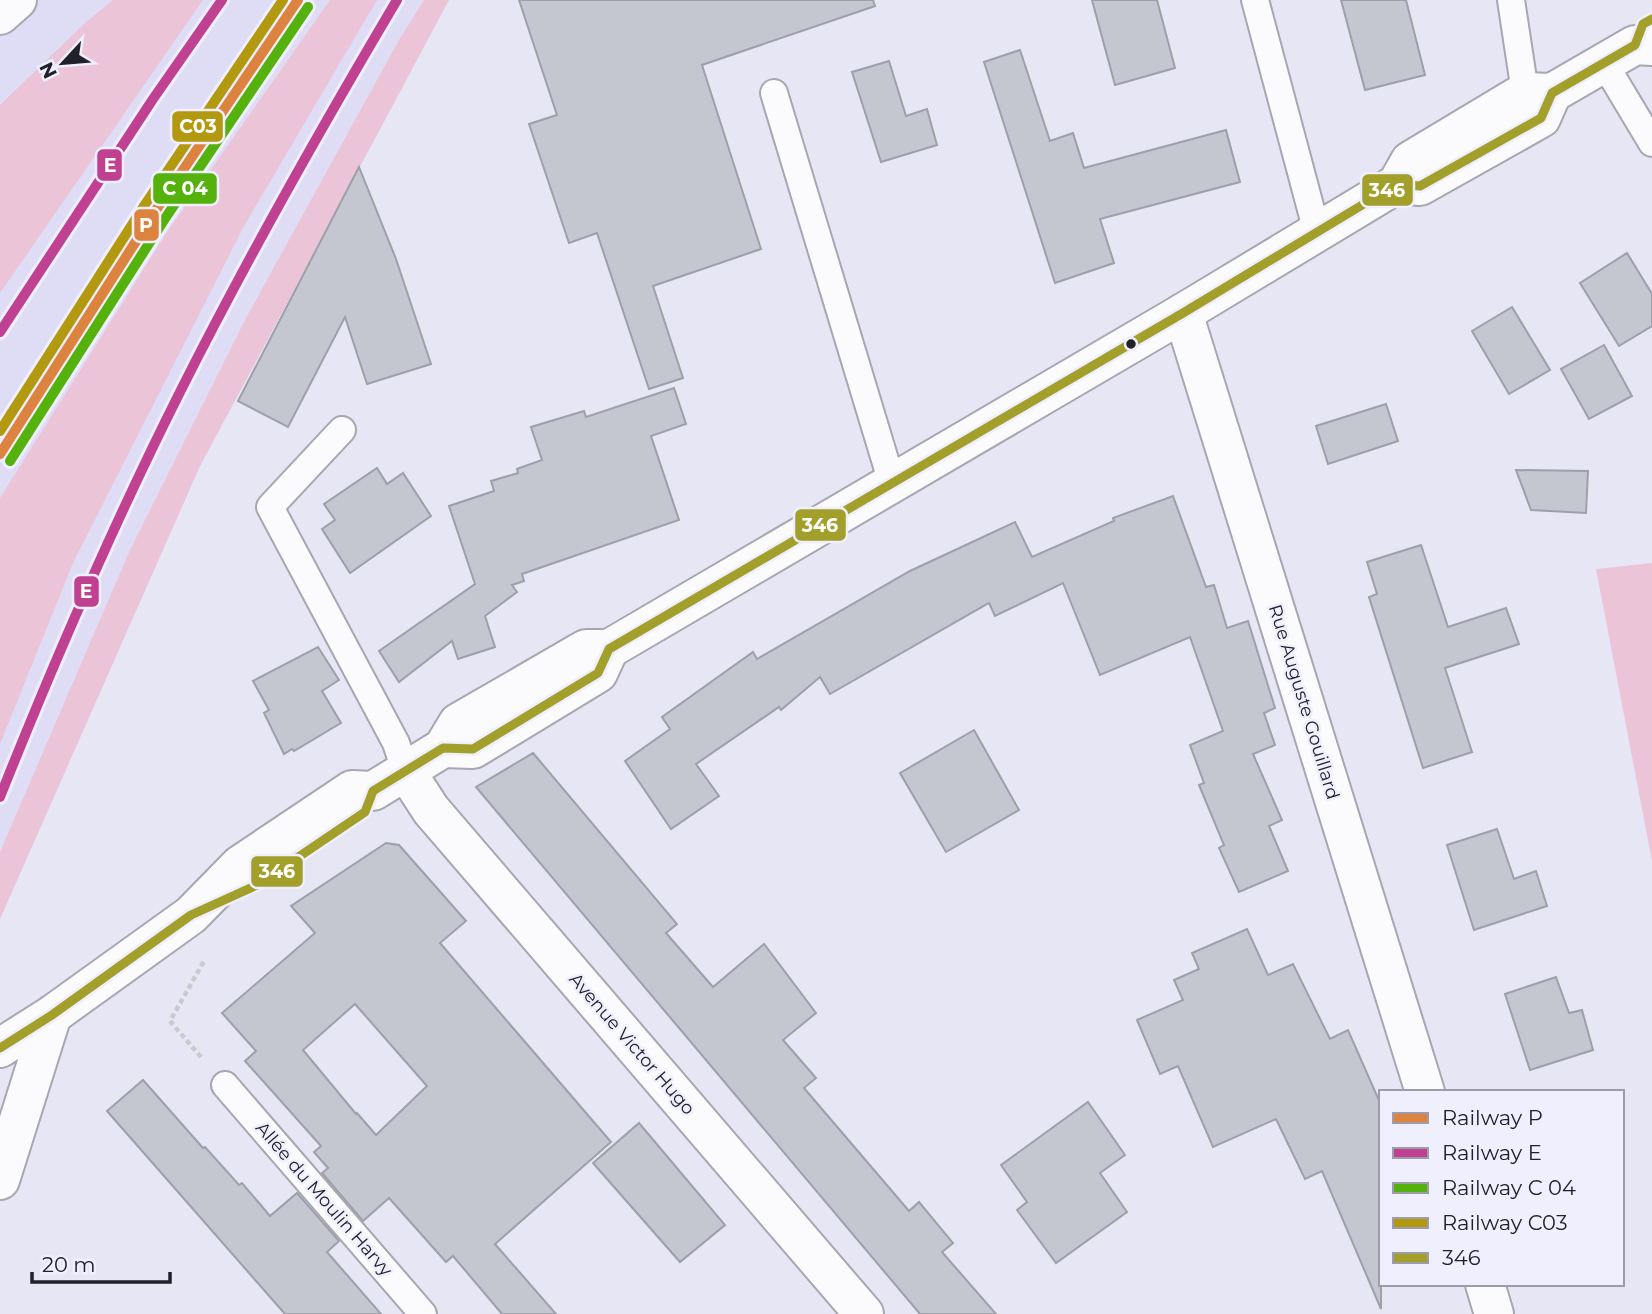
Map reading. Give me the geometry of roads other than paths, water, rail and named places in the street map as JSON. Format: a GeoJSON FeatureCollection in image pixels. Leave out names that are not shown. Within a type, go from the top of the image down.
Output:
{"type":"FeatureCollection","features":[{"type":"Feature","properties":{"kind":"main road"},"geometry":{"type":"LineString","coordinates":[[0,15],[16,0]]}},
{"type":"Feature","properties":{"kind":"main road"},"geometry":{"type":"LineString","coordinates":[[0,1048],[52,1015],[191,915],[240,866],[352,790],[373,790],[443,748],[472,749],[598,673],[610,649],[1183,313],[1397,184],[1420,186],[1541,118],[1539,93],[1636,43]]}},
{"type":"Feature","properties":{"kind":"main road","name":"Rue Auguste Gouillard"},"geometry":{"type":"LineString","coordinates":[[1183,313],[1424,1090]]}},
{"type":"Feature","properties":{"kind":"main road","name":"Avenue Victor Hugo"},"geometry":{"type":"LineString","coordinates":[[405,770],[431,810],[864,1314]]}},
{"type":"Feature","properties":{"kind":"main road"},"geometry":{"type":"LineString","coordinates":[[0,1180],[52,1015]]}},
{"type":"Feature","properties":{"kind":"main road"},"geometry":{"type":"LineString","coordinates":[[1486,1286],[1494,1314]]}},
{"type":"Feature","properties":{"kind":"lane"},"geometry":{"type":"LineString","coordinates":[[1255,0],[1317,232]]}},
{"type":"Feature","properties":{"kind":"lane"},"geometry":{"type":"LineString","coordinates":[[1511,0],[1539,93]]}},
{"type":"Feature","properties":{"kind":"lane"},"geometry":{"type":"LineString","coordinates":[[1636,43],[1652,143]]}},
{"type":"Feature","properties":{"kind":"lane"},"geometry":{"type":"LineString","coordinates":[[774,93],[892,483]]}},
{"type":"Feature","properties":{"kind":"lane"},"geometry":{"type":"LineString","coordinates":[[342,430],[270,507],[396,743],[405,770]]}},
{"type":"Feature","properties":{"kind":"lane","name":"Allée du Moulin Harvy"},"geometry":{"type":"LineString","coordinates":[[225,1084],[423,1314]]}},
{"type":"Feature","properties":{"kind":"rail line","name":"E"},"geometry":{"type":"LineString","coordinates":[[0,332],[153,99],[222,0]]}},
{"type":"Feature","properties":{"kind":"rail line","name":"C03"},"geometry":{"type":"LineString","coordinates":[[0,431],[144,206],[283,0]]}},
{"type":"Feature","properties":{"kind":"rail line","name":"P"},"geometry":{"type":"LineString","coordinates":[[0,454],[154,213],[298,0]]}},
{"type":"Feature","properties":{"kind":"rail line","name":"E"},"geometry":{"type":"LineString","coordinates":[[0,797],[86,592],[181,390],[286,193],[397,0]]}}]}
